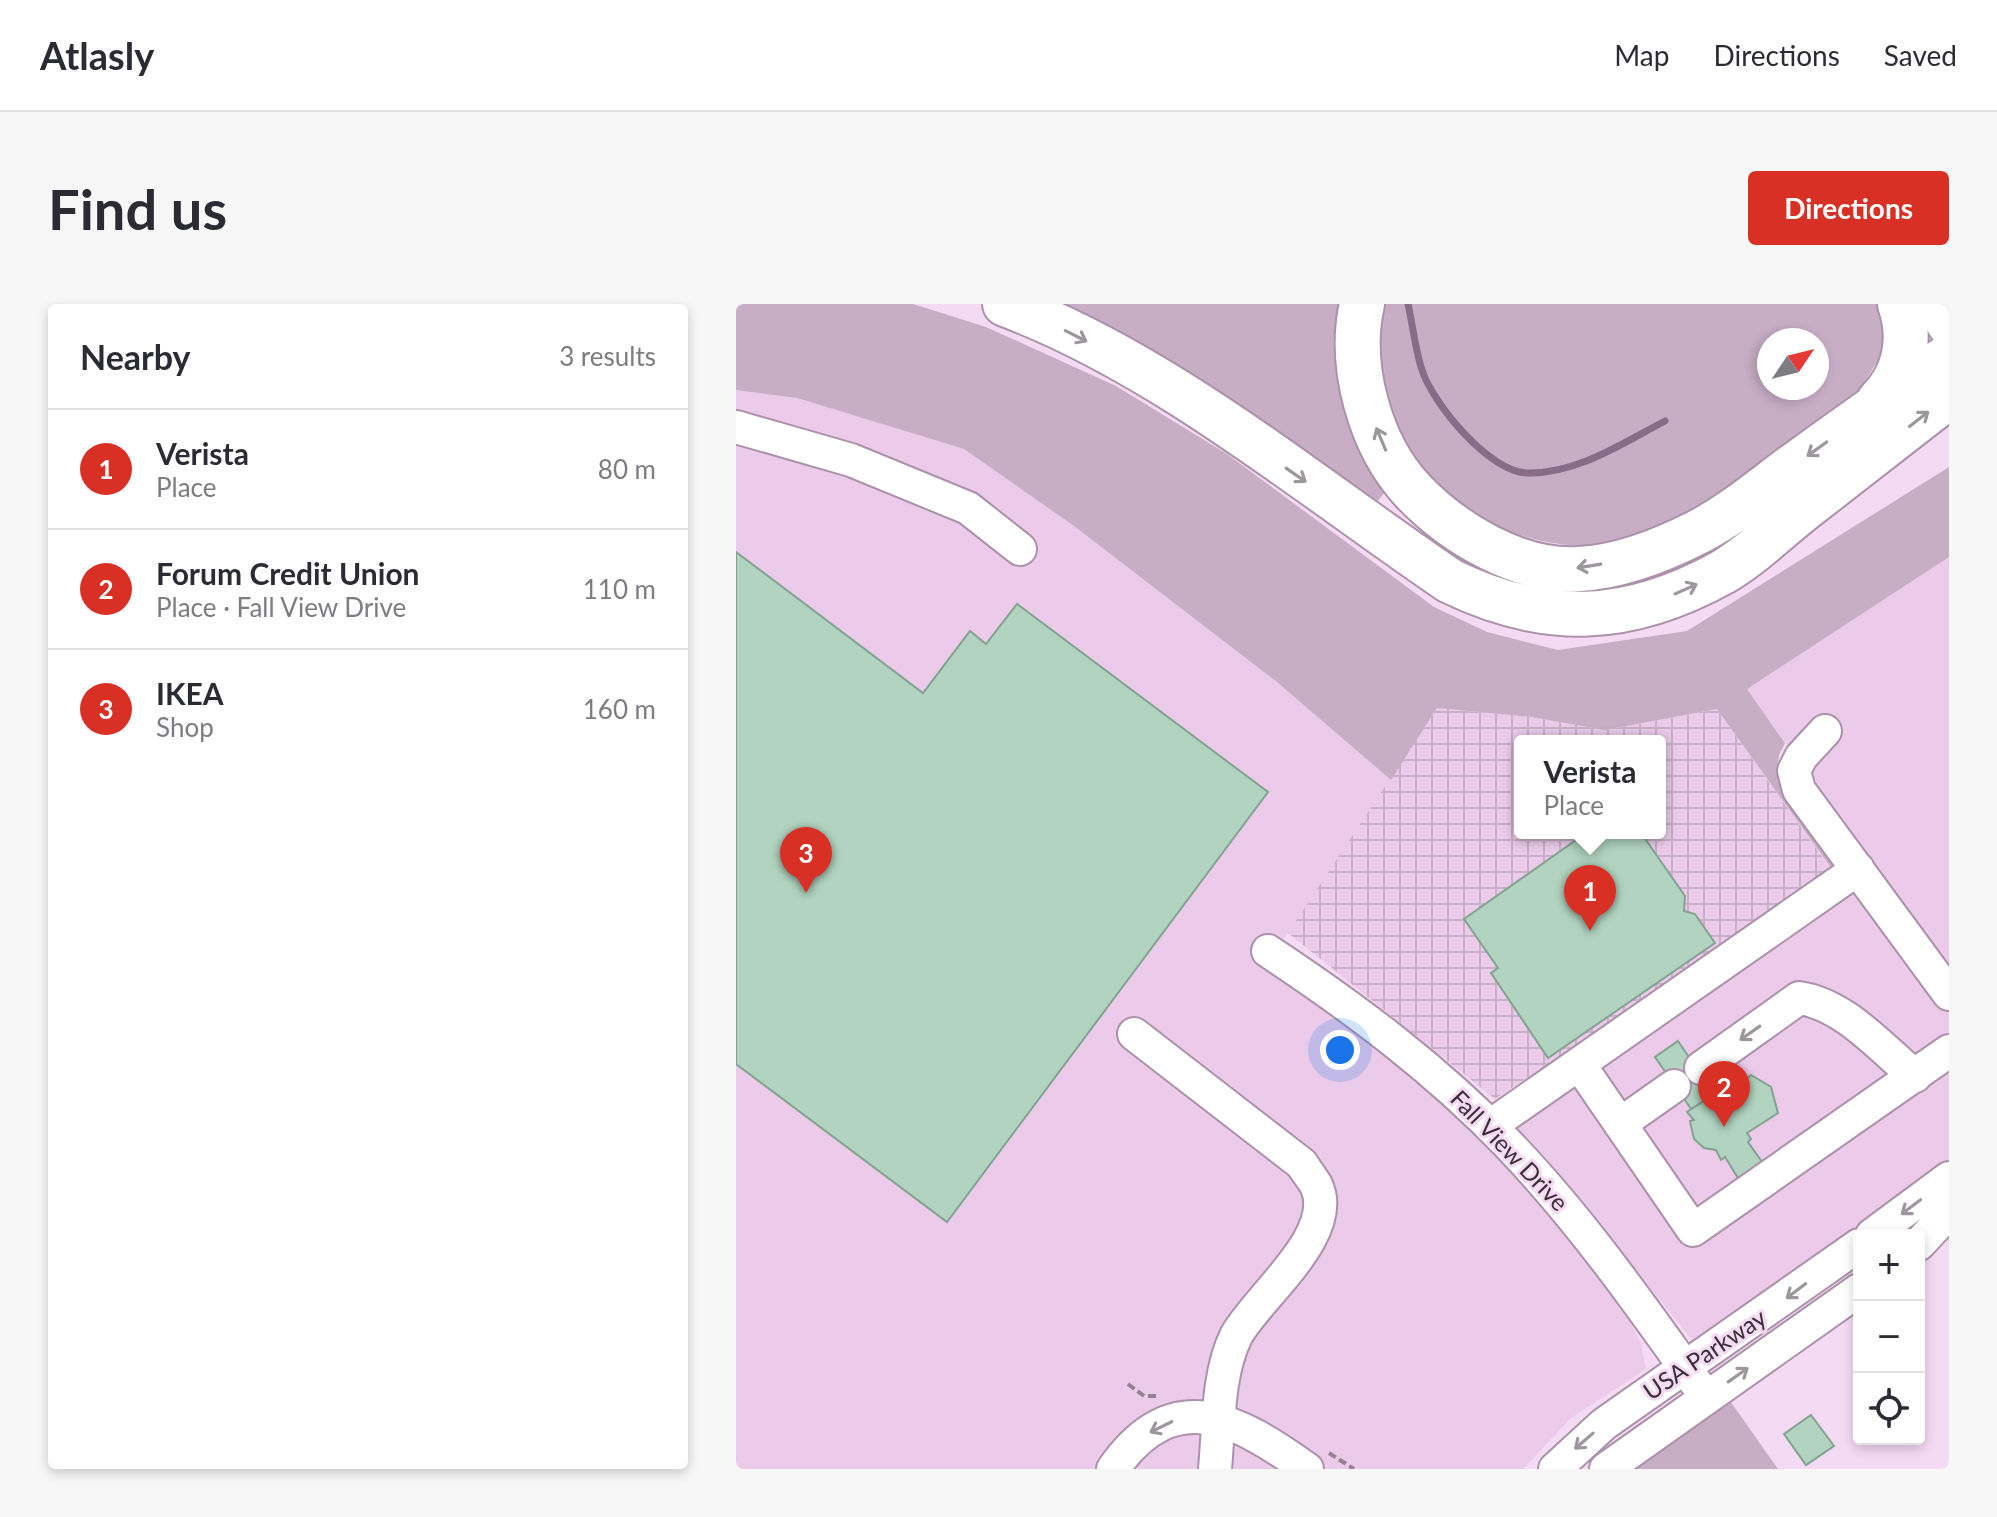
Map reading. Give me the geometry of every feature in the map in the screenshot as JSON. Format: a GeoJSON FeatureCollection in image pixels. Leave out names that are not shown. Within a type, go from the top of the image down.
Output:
{"type":"FeatureCollection","features":[{"type":"Feature","properties":{"kind":"highway"},"geometry":{"type":"LineString","coordinates":[[1005,304],[1077,337],[1197,405],[1450,581],[1515,607],[1554,615],[1598,615],[1635,609],[1725,571],[1949,396]]}},
{"type":"Feature","properties":{"kind":"highway"},"geometry":{"type":"LineString","coordinates":[[1362,304],[1358,353],[1363,391],[1389,458],[1408,486],[1433,512],[1464,534],[1517,557],[1552,567],[1580,569],[1638,557],[1693,534],[1949,356]]}},
{"type":"Feature","properties":{"kind":"highway"},"geometry":{"type":"LineString","coordinates":[[1863,416],[1899,377],[1906,336],[1900,304]]}},
{"type":"Feature","properties":{"kind":"main road"},"geometry":{"type":"LineString","coordinates":[[1934,304],[1949,327]]}},
{"type":"Feature","properties":{"kind":"street"},"geometry":{"type":"LineString","coordinates":[[736,427],[851,460],[968,508],[1020,549]]}},
{"type":"Feature","properties":{"kind":"street"},"geometry":{"type":"LineString","coordinates":[[1825,731],[1801,757],[1794,771],[1799,790],[1949,994]]}},
{"type":"Feature","properties":{"kind":"street"},"geometry":{"type":"LineString","coordinates":[[1490,1126],[1858,869]]}},
{"type":"Feature","properties":{"kind":"street","name":"Fall View Drive"},"geometry":{"type":"LineString","coordinates":[[1268,951],[1382,1031],[1490,1126],[1536,1174],[1594,1244],[1706,1397]]}},
{"type":"Feature","properties":{"kind":"street"},"geometry":{"type":"LineString","coordinates":[[1701,1068],[1799,998],[1819,1001],[1839,1013],[1915,1076]]}},
{"type":"Feature","properties":{"kind":"street"},"geometry":{"type":"LineString","coordinates":[[1134,1034],[1302,1164],[1317,1186],[1319,1205],[1305,1247],[1237,1335],[1223,1382],[1215,1469]]}},
{"type":"Feature","properties":{"kind":"street"},"geometry":{"type":"LineString","coordinates":[[1579,1064],[1693,1230],[1949,1051]]}},
{"type":"Feature","properties":{"kind":"street"},"geometry":{"type":"LineString","coordinates":[[1620,1124],[1674,1086]]}},
{"type":"Feature","properties":{"kind":"street"},"geometry":{"type":"LineString","coordinates":[[1880,1229],[1949,1178]]}},
{"type":"Feature","properties":{"kind":"street"},"geometry":{"type":"LineString","coordinates":[[1925,1238],[1949,1212]]}},
{"type":"Feature","properties":{"kind":"street"},"geometry":{"type":"LineString","coordinates":[[1925,1240],[1949,1222]]}},
{"type":"Feature","properties":{"kind":"street","name":"USA Parkway"},"geometry":{"type":"LineString","coordinates":[[1555,1469],[1604,1424],[1853,1249]]}},
{"type":"Feature","properties":{"kind":"street","name":"USA Parkway"},"geometry":{"type":"LineString","coordinates":[[1606,1469],[1853,1294]]}},
{"type":"Feature","properties":{"kind":"street"},"geometry":{"type":"LineString","coordinates":[[1113,1469],[1123,1454],[1147,1434],[1172,1422],[1200,1416],[1220,1419],[1250,1431],[1307,1469]]}},
{"type":"Feature","properties":{"kind":"shaded area"},"geometry":{"type":"Polygon","coordinates":[[[736,304],[913,304],[986,327],[1116,386],[1227,454],[1434,607],[1487,632],[1558,650],[1687,631],[1949,467],[1949,557],[1747,689],[1785,743],[1779,755],[1777,773],[1836,865],[1834,872],[1717,709],[1605,730],[1531,717],[1437,708],[1391,780],[1277,682],[1074,526],[964,449],[797,398],[736,390],[736,304]]]}},
{"type":"Feature","properties":{"kind":"shaded area"},"geometry":{"type":"Polygon","coordinates":[[[1051,304],[1348,304],[1394,481],[1372,508],[1051,304]]]}},
{"type":"Feature","properties":{"kind":"shaded area"},"geometry":{"type":"Polygon","coordinates":[[[1378,304],[1885,304],[1889,341],[1862,387],[1845,403],[1693,519],[1639,539],[1598,546],[1560,544],[1523,536],[1488,522],[1456,502],[1428,478],[1405,448],[1388,415],[1378,377],[1378,304]]]}},
{"type":"Feature","properties":{"kind":"shaded area"},"geometry":{"type":"Polygon","coordinates":[[[736,390],[797,398],[964,449],[1074,526],[1277,682],[1391,780],[1288,933],[1264,962],[1366,1033],[1520,1174],[1627,1316],[1641,1344],[1646,1369],[1571,1418],[1523,1469],[736,1469],[736,390]]]}},
{"type":"Feature","properties":{"kind":"shaded area"},"geometry":{"type":"Polygon","coordinates":[[[1949,557],[1949,969],[1747,689],[1949,557]]]}},
{"type":"Feature","properties":{"kind":"shaded area"},"geometry":{"type":"Polygon","coordinates":[[[1437,708],[1531,717],[1605,730],[1717,709],[1836,876],[1495,1099],[1288,933],[1437,708]]]}},
{"type":"Feature","properties":{"kind":"shaded area"},"geometry":{"type":"Polygon","coordinates":[[[1861,888],[1949,1010],[1949,1161],[1695,1344],[1544,1155],[1510,1121],[1861,888]]]}},
{"type":"Feature","properties":{"kind":"shaded area"},"geometry":{"type":"Polygon","coordinates":[[[1728,1398],[1778,1469],[1624,1469],[1728,1398]]]}},
{"type":"Feature","properties":{"kind":"building"},"geometry":{"type":"Polygon","coordinates":[[[736,552],[923,693],[970,631],[986,644],[1017,604],[1268,792],[947,1222],[736,1064],[736,552]]]}},
{"type":"Feature","properties":{"kind":"building"},"geometry":{"type":"Polygon","coordinates":[[[1577,839],[1645,839],[1685,896],[1684,911],[1695,914],[1715,943],[1548,1058],[1491,973],[1498,968],[1464,919],[1577,839]]]}},
{"type":"Feature","properties":{"kind":"building"},"geometry":{"type":"Polygon","coordinates":[[[1678,1041],[1714,1094],[1691,1109],[1655,1057],[1678,1041]]]}},
{"type":"Feature","properties":{"kind":"building"},"geometry":{"type":"Polygon","coordinates":[[[1751,1075],[1771,1087],[1778,1113],[1747,1133],[1751,1139],[1748,1142],[1762,1162],[1738,1178],[1725,1157],[1721,1160],[1716,1150],[1704,1148],[1694,1139],[1690,1121],[1694,1120],[1687,1112],[1718,1092],[1722,1097],[1751,1075]]]}},
{"type":"Feature","properties":{"kind":"building"},"geometry":{"type":"Polygon","coordinates":[[[1811,1415],[1834,1446],[1806,1465],[1784,1434],[1811,1415]]]}},
{"type":"Feature","properties":{"kind":"waterway"},"geometry":{"type":"LineString","coordinates":[[1408,304],[1422,370],[1438,400],[1450,418],[1481,449],[1513,470],[1546,472],[1582,463],[1665,421]]}},
{"type":"Feature","properties":{"kind":"place","name":"IKEA"},"geometry":{"type":"Point","coordinates":[806,893]}},
{"type":"Feature","properties":{"kind":"place","name":"Verista"},"geometry":{"type":"Point","coordinates":[1590,931]}},
{"type":"Feature","properties":{"kind":"place","name":"Forum Credit Union"},"geometry":{"type":"Point","coordinates":[1724,1127]}}]}
